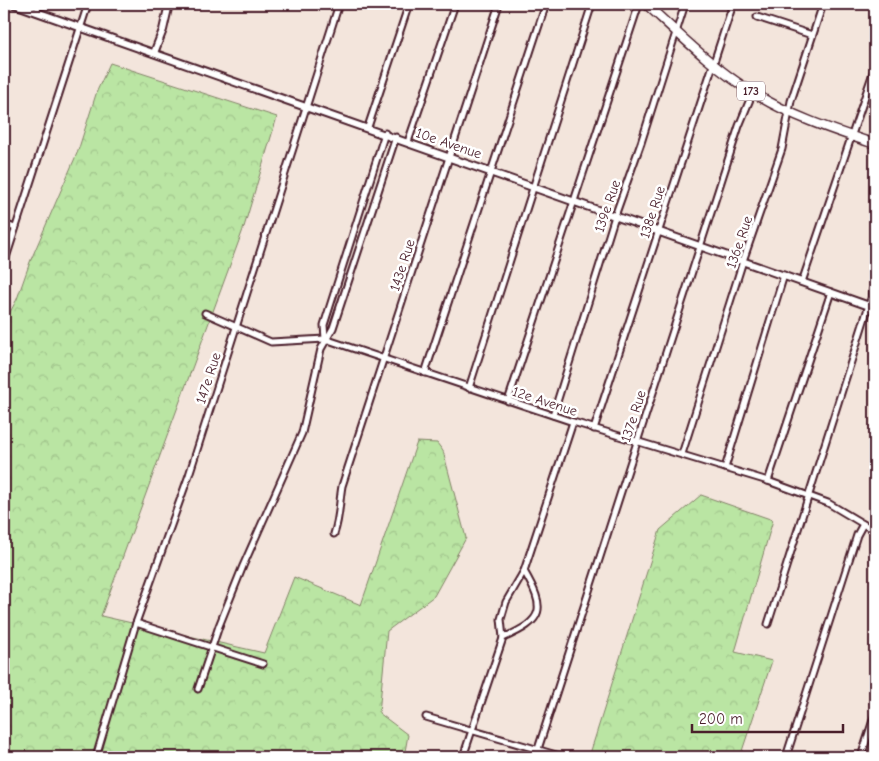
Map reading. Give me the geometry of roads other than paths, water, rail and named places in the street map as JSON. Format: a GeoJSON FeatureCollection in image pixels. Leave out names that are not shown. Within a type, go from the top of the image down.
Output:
{"type":"FeatureCollection","features":[{"type":"Feature","properties":{"kind":"main road","name":"173"},"geometry":{"type":"LineString","coordinates":[[646,4],[714,64],[753,92],[790,113],[875,144]]}},
{"type":"Feature","properties":{"kind":"street","name":"10e Avenue"},"geometry":{"type":"LineString","coordinates":[[14,4],[307,105],[872,306]]}},
{"type":"Feature","properties":{"kind":"street"},"geometry":{"type":"LineString","coordinates":[[37,12],[39,4]]}},
{"type":"Feature","properties":{"kind":"street"},"geometry":{"type":"LineString","coordinates":[[4,264],[88,4]]}},
{"type":"Feature","properties":{"kind":"street"},"geometry":{"type":"LineString","coordinates":[[154,53],[163,30],[169,4]]}},
{"type":"Feature","properties":{"kind":"street","name":"147e Rue"},"geometry":{"type":"LineString","coordinates":[[96,757],[136,623],[189,475],[340,4]]}},
{"type":"Feature","properties":{"kind":"street"},"geometry":{"type":"LineString","coordinates":[[368,127],[409,4]]}},
{"type":"Feature","properties":{"kind":"street"},"geometry":{"type":"LineString","coordinates":[[408,142],[455,4]]}},
{"type":"Feature","properties":{"kind":"street","name":"143e Rue"},"geometry":{"type":"LineString","coordinates":[[334,534],[340,518],[339,504],[342,486],[499,4]]}},
{"type":"Feature","properties":{"kind":"street"},"geometry":{"type":"LineString","coordinates":[[425,373],[546,4]]}},
{"type":"Feature","properties":{"kind":"street"},"geometry":{"type":"LineString","coordinates":[[469,388],[592,4]]}},
{"type":"Feature","properties":{"kind":"street"},"geometry":{"type":"LineString","coordinates":[[508,401],[639,4]]}},
{"type":"Feature","properties":{"kind":"street","name":"139e Rue"},"geometry":{"type":"LineString","coordinates":[[553,415],[615,216],[641,143],[685,4]]}},
{"type":"Feature","properties":{"kind":"street","name":"138e Rue"},"geometry":{"type":"LineString","coordinates":[[594,428],[733,4]]}},
{"type":"Feature","properties":{"kind":"street","name":"136e Rue"},"geometry":{"type":"LineString","coordinates":[[682,454],[782,149],[791,102],[823,4]]}},
{"type":"Feature","properties":{"kind":"street"},"geometry":{"type":"LineString","coordinates":[[757,17],[812,36]]}},
{"type":"Feature","properties":{"kind":"street"},"geometry":{"type":"LineString","coordinates":[[802,282],[875,67]]}},
{"type":"Feature","properties":{"kind":"street","name":"137e Rue"},"geometry":{"type":"LineString","coordinates":[[538,748],[739,126],[753,92]]}},
{"type":"Feature","properties":{"kind":"street"},"geometry":{"type":"LineString","coordinates":[[198,689],[211,648],[243,566],[302,433],[325,339],[324,326],[385,133]]}},
{"type":"Feature","properties":{"kind":"street"},"geometry":{"type":"LineString","coordinates":[[325,339],[333,328],[396,137]]}},
{"type":"Feature","properties":{"kind":"street"},"geometry":{"type":"LineString","coordinates":[[4,224],[16,228]]}},
{"type":"Feature","properties":{"kind":"street"},"geometry":{"type":"LineString","coordinates":[[726,468],[784,276]]}},
{"type":"Feature","properties":{"kind":"street"},"geometry":{"type":"LineString","coordinates":[[768,624],[872,306],[875,286]]}},
{"type":"Feature","properties":{"kind":"street"},"geometry":{"type":"LineString","coordinates":[[768,481],[831,292]]}},
{"type":"Feature","properties":{"kind":"street","name":"12e Avenue"},"geometry":{"type":"LineString","coordinates":[[205,313],[271,342],[325,339],[573,422],[768,481],[809,495],[875,532]]}},
{"type":"Feature","properties":{"kind":"street"},"geometry":{"type":"LineString","coordinates":[[463,757],[503,638],[501,619],[506,602],[524,571],[573,422]]}},
{"type":"Feature","properties":{"kind":"street"},"geometry":{"type":"LineString","coordinates":[[786,757],[862,524]]}},
{"type":"Feature","properties":{"kind":"street"},"geometry":{"type":"LineString","coordinates":[[503,638],[527,627],[536,617],[538,598],[524,571]]}},
{"type":"Feature","properties":{"kind":"street"},"geometry":{"type":"LineString","coordinates":[[136,623],[263,664]]}},
{"type":"Feature","properties":{"kind":"street"},"geometry":{"type":"LineString","coordinates":[[861,757],[875,714]]}},
{"type":"Feature","properties":{"kind":"street"},"geometry":{"type":"LineString","coordinates":[[426,717],[538,748],[563,757]]}}]}
